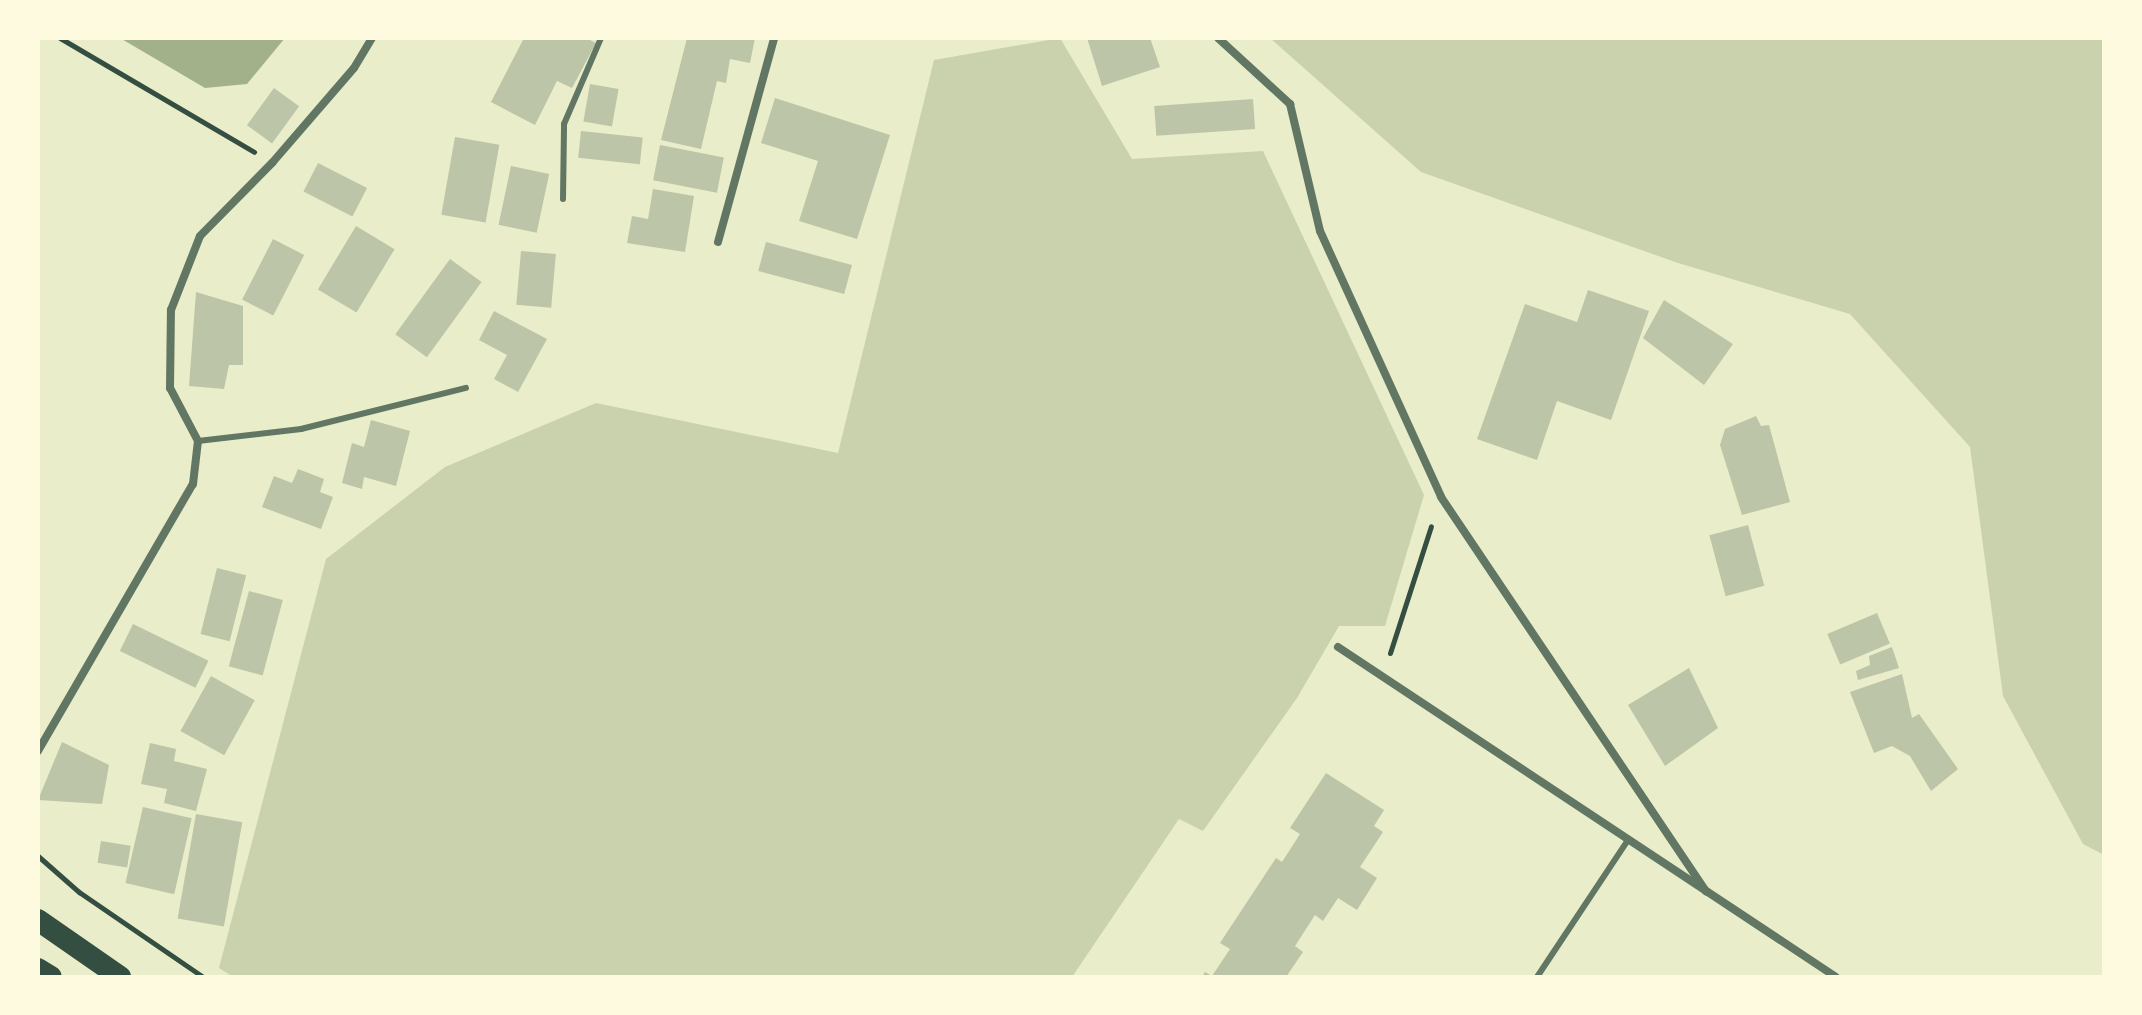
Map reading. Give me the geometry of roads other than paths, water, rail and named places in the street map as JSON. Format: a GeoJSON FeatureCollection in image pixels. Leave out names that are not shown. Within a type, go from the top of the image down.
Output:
{"type":"FeatureCollection","features":[{"type":"Feature","properties":{"kind":"highway"},"geometry":{"type":"LineString","coordinates":[[38,920],[120,977]]}},
{"type":"Feature","properties":{"kind":"highway"},"geometry":{"type":"LineString","coordinates":[[38,969],[51,977]]}},
{"type":"Feature","properties":{"kind":"street"},"geometry":{"type":"LineString","coordinates":[[38,751],[193,484],[198,441],[170,388],[171,310],[200,236],[272,163],[354,68],[372,38]]}},
{"type":"Feature","properties":{"kind":"street"},"geometry":{"type":"LineString","coordinates":[[718,242],[774,38]]}},
{"type":"Feature","properties":{"kind":"street"},"geometry":{"type":"LineString","coordinates":[[1218,38],[1290,104],[1320,231],[1441,497],[1706,891]]}},
{"type":"Feature","properties":{"kind":"street"},"geometry":{"type":"LineString","coordinates":[[1338,647],[1836,977]]}},
{"type":"Feature","properties":{"kind":"lane"},"geometry":{"type":"LineString","coordinates":[[563,199],[564,124],[601,38]]}},
{"type":"Feature","properties":{"kind":"lane"},"geometry":{"type":"LineString","coordinates":[[198,441],[301,429],[466,388]]}},
{"type":"Feature","properties":{"kind":"lane"},"geometry":{"type":"LineString","coordinates":[[1537,977],[1628,840]]}}]}
